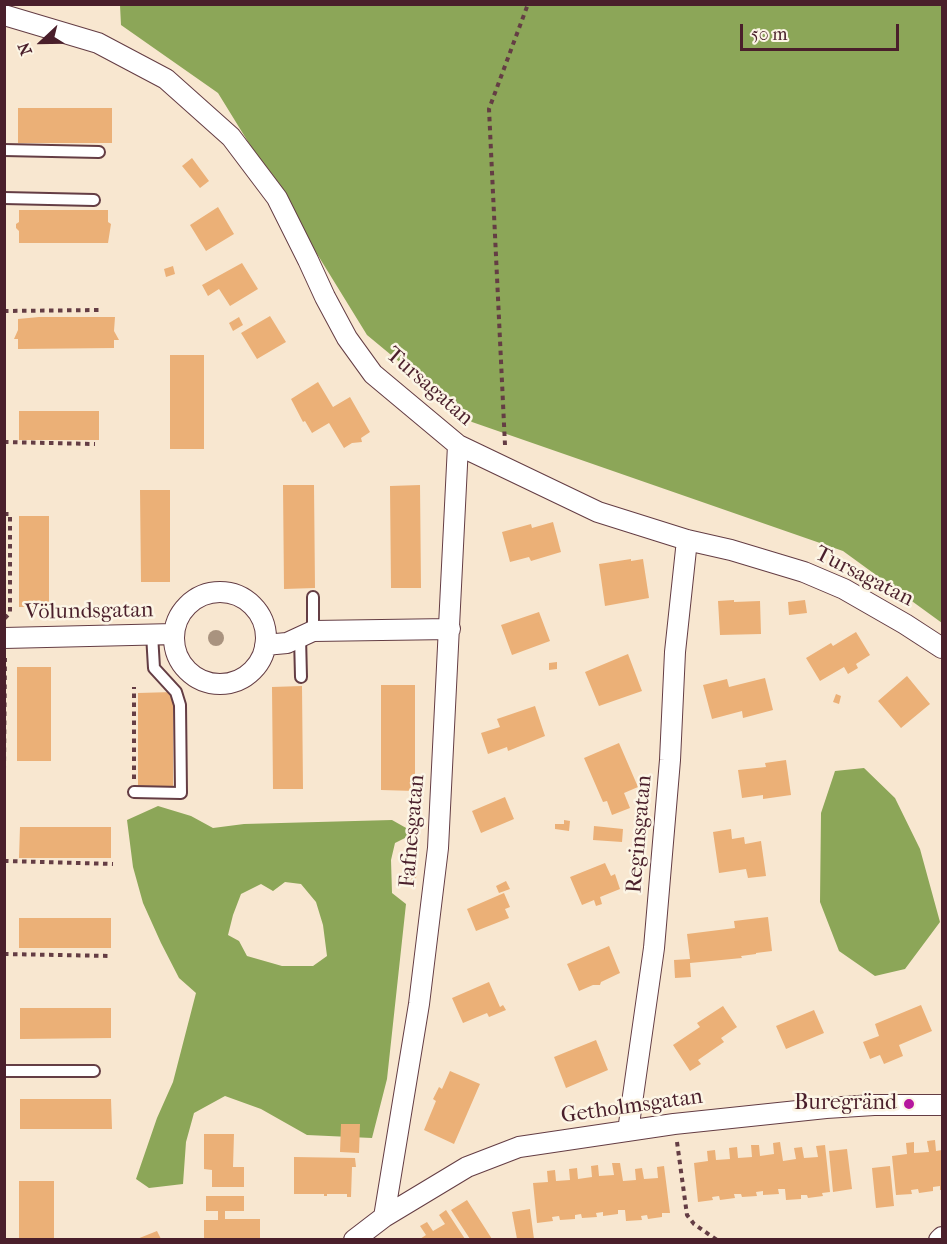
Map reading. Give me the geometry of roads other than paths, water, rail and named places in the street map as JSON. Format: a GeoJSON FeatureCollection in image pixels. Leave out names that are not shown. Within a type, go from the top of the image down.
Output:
{"type":"FeatureCollection","features":[{"type":"Feature","properties":{"kind":"street","name":"Tursagatan"},"geometry":{"type":"LineString","coordinates":[[4,15],[98,43],[166,79],[231,137],[277,198],[324,297],[347,338],[373,374],[458,445],[598,512],[687,540],[731,550],[824,580],[905,624],[942,648]]}},
{"type":"Feature","properties":{"kind":"street","name":"Fafnesgatan"},"geometry":{"type":"LineString","coordinates":[[384,1217],[419,1004],[438,848],[458,445]]}},
{"type":"Feature","properties":{"kind":"street","name":"Reginsgatan"},"geometry":{"type":"LineString","coordinates":[[628,1131],[654,948],[670,760],[675,652],[687,540]]}},
{"type":"Feature","properties":{"kind":"street","name":"Völundsgatan"},"geometry":{"type":"LineString","coordinates":[[215,592],[234,594],[248,602],[259,614],[265,629],[265,645],[263,655],[254,668],[242,678],[227,684],[208,682],[193,676],[182,664],[175,650],[174,634],[178,619],[187,606],[200,596],[215,592]]}},
{"type":"Feature","properties":{"kind":"street"},"geometry":{"type":"LineString","coordinates":[[265,645],[287,642],[307,634],[450,629]]}},
{"type":"Feature","properties":{"kind":"street","name":"Völundsgatan"},"geometry":{"type":"LineString","coordinates":[[5,647],[174,634]]}},
{"type":"Feature","properties":{"kind":"street","name":"Getholmsgatan"},"geometry":{"type":"LineString","coordinates":[[354,1239],[384,1217],[467,1167],[519,1147],[674,1124],[826,1108],[874,1104],[942,1105]]}},
{"type":"Feature","properties":{"kind":"lane"},"geometry":{"type":"LineString","coordinates":[[4,150],[99,152]]}},
{"type":"Feature","properties":{"kind":"lane"},"geometry":{"type":"LineString","coordinates":[[4,198],[94,200]]}},
{"type":"Feature","properties":{"kind":"lane"},"geometry":{"type":"LineString","coordinates":[[301,677],[314,597]]}},
{"type":"Feature","properties":{"kind":"lane"},"geometry":{"type":"LineString","coordinates":[[134,792],[181,793],[180,705],[176,692],[154,668],[152,634]]}},
{"type":"Feature","properties":{"kind":"lane"},"geometry":{"type":"LineString","coordinates":[[4,1071],[94,1071]]}},
{"type":"Feature","properties":{"kind":"place","name":"Buregränd"},"geometry":{"type":"Point","coordinates":[909,1104]}}]}
